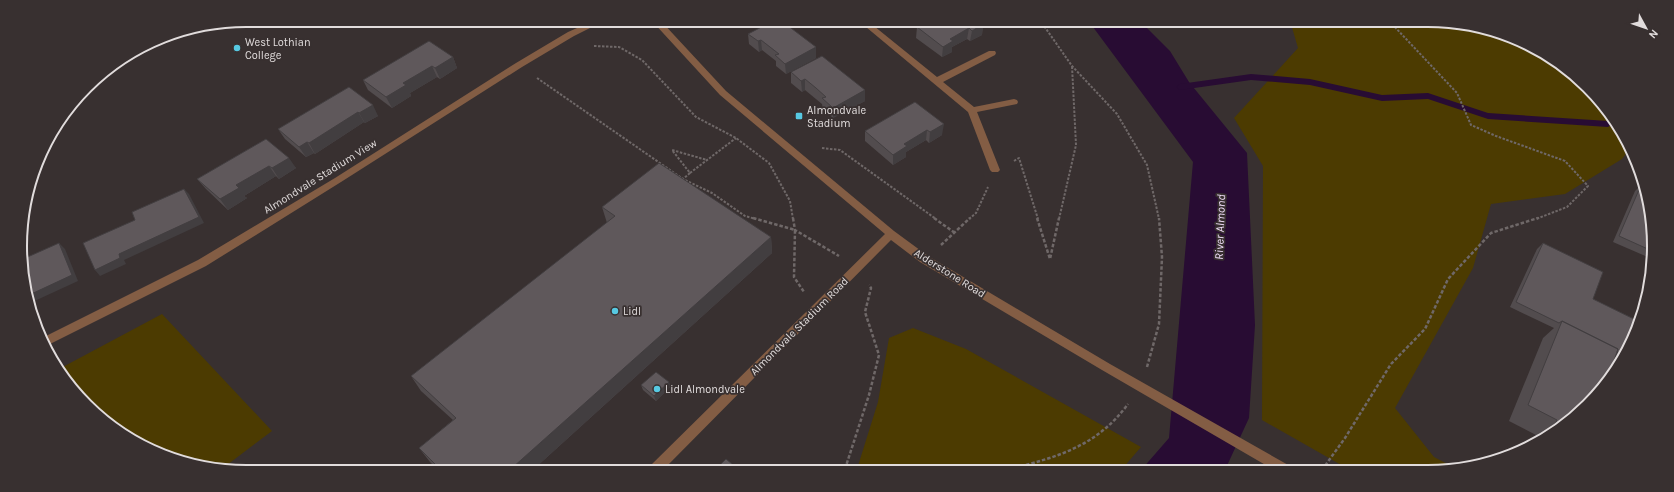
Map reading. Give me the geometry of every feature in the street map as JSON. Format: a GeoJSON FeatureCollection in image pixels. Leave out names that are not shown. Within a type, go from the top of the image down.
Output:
{"type":"FeatureCollection","features":[{"type":"Feature","properties":{"kind":"street","name":"Almondvale Stadium View"},"geometry":{"type":"LineString","coordinates":[[48,340],[202,263],[338,180],[519,65],[571,34],[587,27]]}},
{"type":"Feature","properties":{"kind":"street","name":"Alderstone Road"},"geometry":{"type":"LineString","coordinates":[[662,27],[723,93],[891,234],[924,259],[1106,367],[1277,465]]}},
{"type":"Feature","properties":{"kind":"street"},"geometry":{"type":"LineString","coordinates":[[870,27],[972,110],[995,170]]}},
{"type":"Feature","properties":{"kind":"street"},"geometry":{"type":"LineString","coordinates":[[937,82],[992,53]]}},
{"type":"Feature","properties":{"kind":"street"},"geometry":{"type":"LineString","coordinates":[[972,110],[1014,102]]}},
{"type":"Feature","properties":{"kind":"street","name":"Almondvale Stadium Road"},"geometry":{"type":"LineString","coordinates":[[660,465],[891,234]]}},
{"type":"Feature","properties":{"kind":"path"},"geometry":{"type":"LineString","coordinates":[[1045,27],[1072,66],[1117,114],[1146,165],[1159,214],[1162,257],[1159,324],[1147,368]]}},
{"type":"Feature","properties":{"kind":"path"},"geometry":{"type":"LineString","coordinates":[[1326,465],[1345,438],[1391,364],[1425,329],[1448,279],[1491,233],[1526,224],[1567,207],[1588,186],[1565,161],[1496,136],[1471,125],[1457,93],[1395,27]]}},
{"type":"Feature","properties":{"kind":"path"},"geometry":{"type":"LineString","coordinates":[[571,34],[590,46],[619,47],[642,60],[696,117],[736,138],[769,163],[790,201],[795,230],[794,277],[816,308]]}},
{"type":"Feature","properties":{"kind":"path"},"geometry":{"type":"LineString","coordinates":[[519,65],[683,179],[712,193],[745,216],[795,230],[831,250],[855,270],[871,288],[865,312],[879,355],[869,395],[846,465]]}},
{"type":"Feature","properties":{"kind":"path"},"geometry":{"type":"LineString","coordinates":[[924,259],[955,234],[976,213],[995,170],[1019,158],[1050,259],[1076,145],[1072,66]]}},
{"type":"Feature","properties":{"kind":"path"},"geometry":{"type":"LineString","coordinates":[[678,183],[736,138]]}},
{"type":"Feature","properties":{"kind":"path"},"geometry":{"type":"LineString","coordinates":[[785,145],[840,150],[955,234]]}},
{"type":"Feature","properties":{"kind":"path"},"geometry":{"type":"LineString","coordinates":[[690,173],[672,150],[707,160]]}},
{"type":"Feature","properties":{"kind":"path"},"geometry":{"type":"LineString","coordinates":[[1027,465],[1052,459],[1099,436],[1126,409],[1129,402]]}},
{"type":"Feature","properties":{"kind":"shaded area"},"geometry":{"type":"Polygon","coordinates":[[[1292,27],[1442,27],[1485,34],[1538,56],[1572,81],[1602,113],[1618,137],[1626,154],[1622,159],[1565,194],[1491,204],[1473,268],[1395,408],[1434,457],[1448,464],[1341,465],[1262,420],[1263,166],[1234,118],[1298,48],[1292,27]]]}},
{"type":"Feature","properties":{"kind":"shaded area"},"geometry":{"type":"Polygon","coordinates":[[[162,314],[272,431],[228,464],[189,458],[136,436],[124,428],[91,401],[63,367],[162,314]]]}},
{"type":"Feature","properties":{"kind":"shaded area"},"geometry":{"type":"Polygon","coordinates":[[[913,328],[966,349],[1141,447],[1125,465],[858,465],[878,402],[889,338],[913,328]]]}},
{"type":"Feature","properties":{"kind":"water","name":"River Almond"},"geometry":{"type":"Polygon","coordinates":[[[1093,27],[1146,27],[1170,51],[1189,82],[1247,153],[1255,325],[1249,418],[1227,465],[1145,465],[1169,438],[1193,162],[1093,27]]]}},
{"type":"Feature","properties":{"kind":"building"},"geometry":{"type":"Polygon","coordinates":[[[761,27],[790,27],[816,47],[785,64],[775,55],[779,54],[761,40],[758,41],[748,34],[761,27]]]}},
{"type":"Feature","properties":{"kind":"building"},"geometry":{"type":"Polygon","coordinates":[[[917,27],[978,27],[972,31],[969,28],[950,39],[953,41],[943,47],[917,27]]]}},
{"type":"Feature","properties":{"kind":"building"},"geometry":{"type":"Polygon","coordinates":[[[429,41],[453,57],[435,68],[432,66],[403,83],[406,85],[386,97],[363,80],[429,41]]]}},
{"type":"Feature","properties":{"kind":"building"},"geometry":{"type":"Polygon","coordinates":[[[822,56],[865,90],[833,108],[822,98],[826,97],[816,88],[805,79],[801,81],[791,72],[822,56]]]}},
{"type":"Feature","properties":{"kind":"building"},"geometry":{"type":"Polygon","coordinates":[[[349,87],[373,105],[359,113],[358,112],[309,143],[307,142],[299,147],[278,129],[349,87]]]}},
{"type":"Feature","properties":{"kind":"building"},"geometry":{"type":"Polygon","coordinates":[[[915,102],[944,124],[930,132],[927,130],[904,144],[907,146],[893,155],[865,131],[915,102]]]}},
{"type":"Feature","properties":{"kind":"building"},"geometry":{"type":"Polygon","coordinates":[[[266,139],[289,158],[272,168],[269,166],[236,185],[239,188],[220,199],[197,179],[266,139]]]}},
{"type":"Feature","properties":{"kind":"building","name":"Lidl"},"geometry":{"type":"Polygon","coordinates":[[[659,163],[771,237],[515,465],[436,465],[419,448],[456,418],[411,376],[615,216],[602,207],[659,163]]]}},
{"type":"Feature","properties":{"kind":"building"},"geometry":{"type":"Polygon","coordinates":[[[1640,188],[1647,232],[1647,249],[1619,236],[1640,188]]]}},
{"type":"Feature","properties":{"kind":"building"},"geometry":{"type":"Polygon","coordinates":[[[184,189],[199,217],[119,254],[120,258],[95,270],[83,243],[135,220],[132,212],[184,189]]]}},
{"type":"Feature","properties":{"kind":"building"},"geometry":{"type":"Polygon","coordinates":[[[59,243],[72,275],[32,294],[27,257],[59,243]]]}},
{"type":"Feature","properties":{"kind":"building"},"geometry":{"type":"Polygon","coordinates":[[[1543,243],[1603,272],[1593,299],[1634,319],[1619,353],[1617,352],[1618,349],[1562,321],[1559,323],[1516,302],[1543,243]]]}},
{"type":"Feature","properties":{"kind":"building"},"geometry":{"type":"Polygon","coordinates":[[[1562,321],[1618,349],[1613,364],[1593,390],[1572,411],[1555,424],[1557,420],[1528,405],[1562,321]]]}},
{"type":"Feature","properties":{"kind":"building"},"geometry":{"type":"Polygon","coordinates":[[[656,372],[669,382],[654,396],[641,385],[656,372]]]}},
{"type":"Feature","properties":{"kind":"building"},"geometry":{"type":"Polygon","coordinates":[[[726,459],[733,465],[720,465],[726,459]]]}},
{"type":"Feature","properties":{"kind":"waterway"},"geometry":{"type":"LineString","coordinates":[[1180,87],[1251,77],[1310,82],[1382,98],[1428,96],[1488,116],[1608,124]]}},
{"type":"Feature","properties":{"kind":"place","name":"West Lothian College"},"geometry":{"type":"Point","coordinates":[237,48]}},
{"type":"Feature","properties":{"kind":"place","name":"Almondvale Stadium"},"geometry":{"type":"Point","coordinates":[799,116]}},
{"type":"Feature","properties":{"kind":"place","name":"Lidl"},"geometry":{"type":"Point","coordinates":[615,311]}},
{"type":"Feature","properties":{"kind":"place","name":"Lidl Almondvale"},"geometry":{"type":"Point","coordinates":[657,389]}}]}
